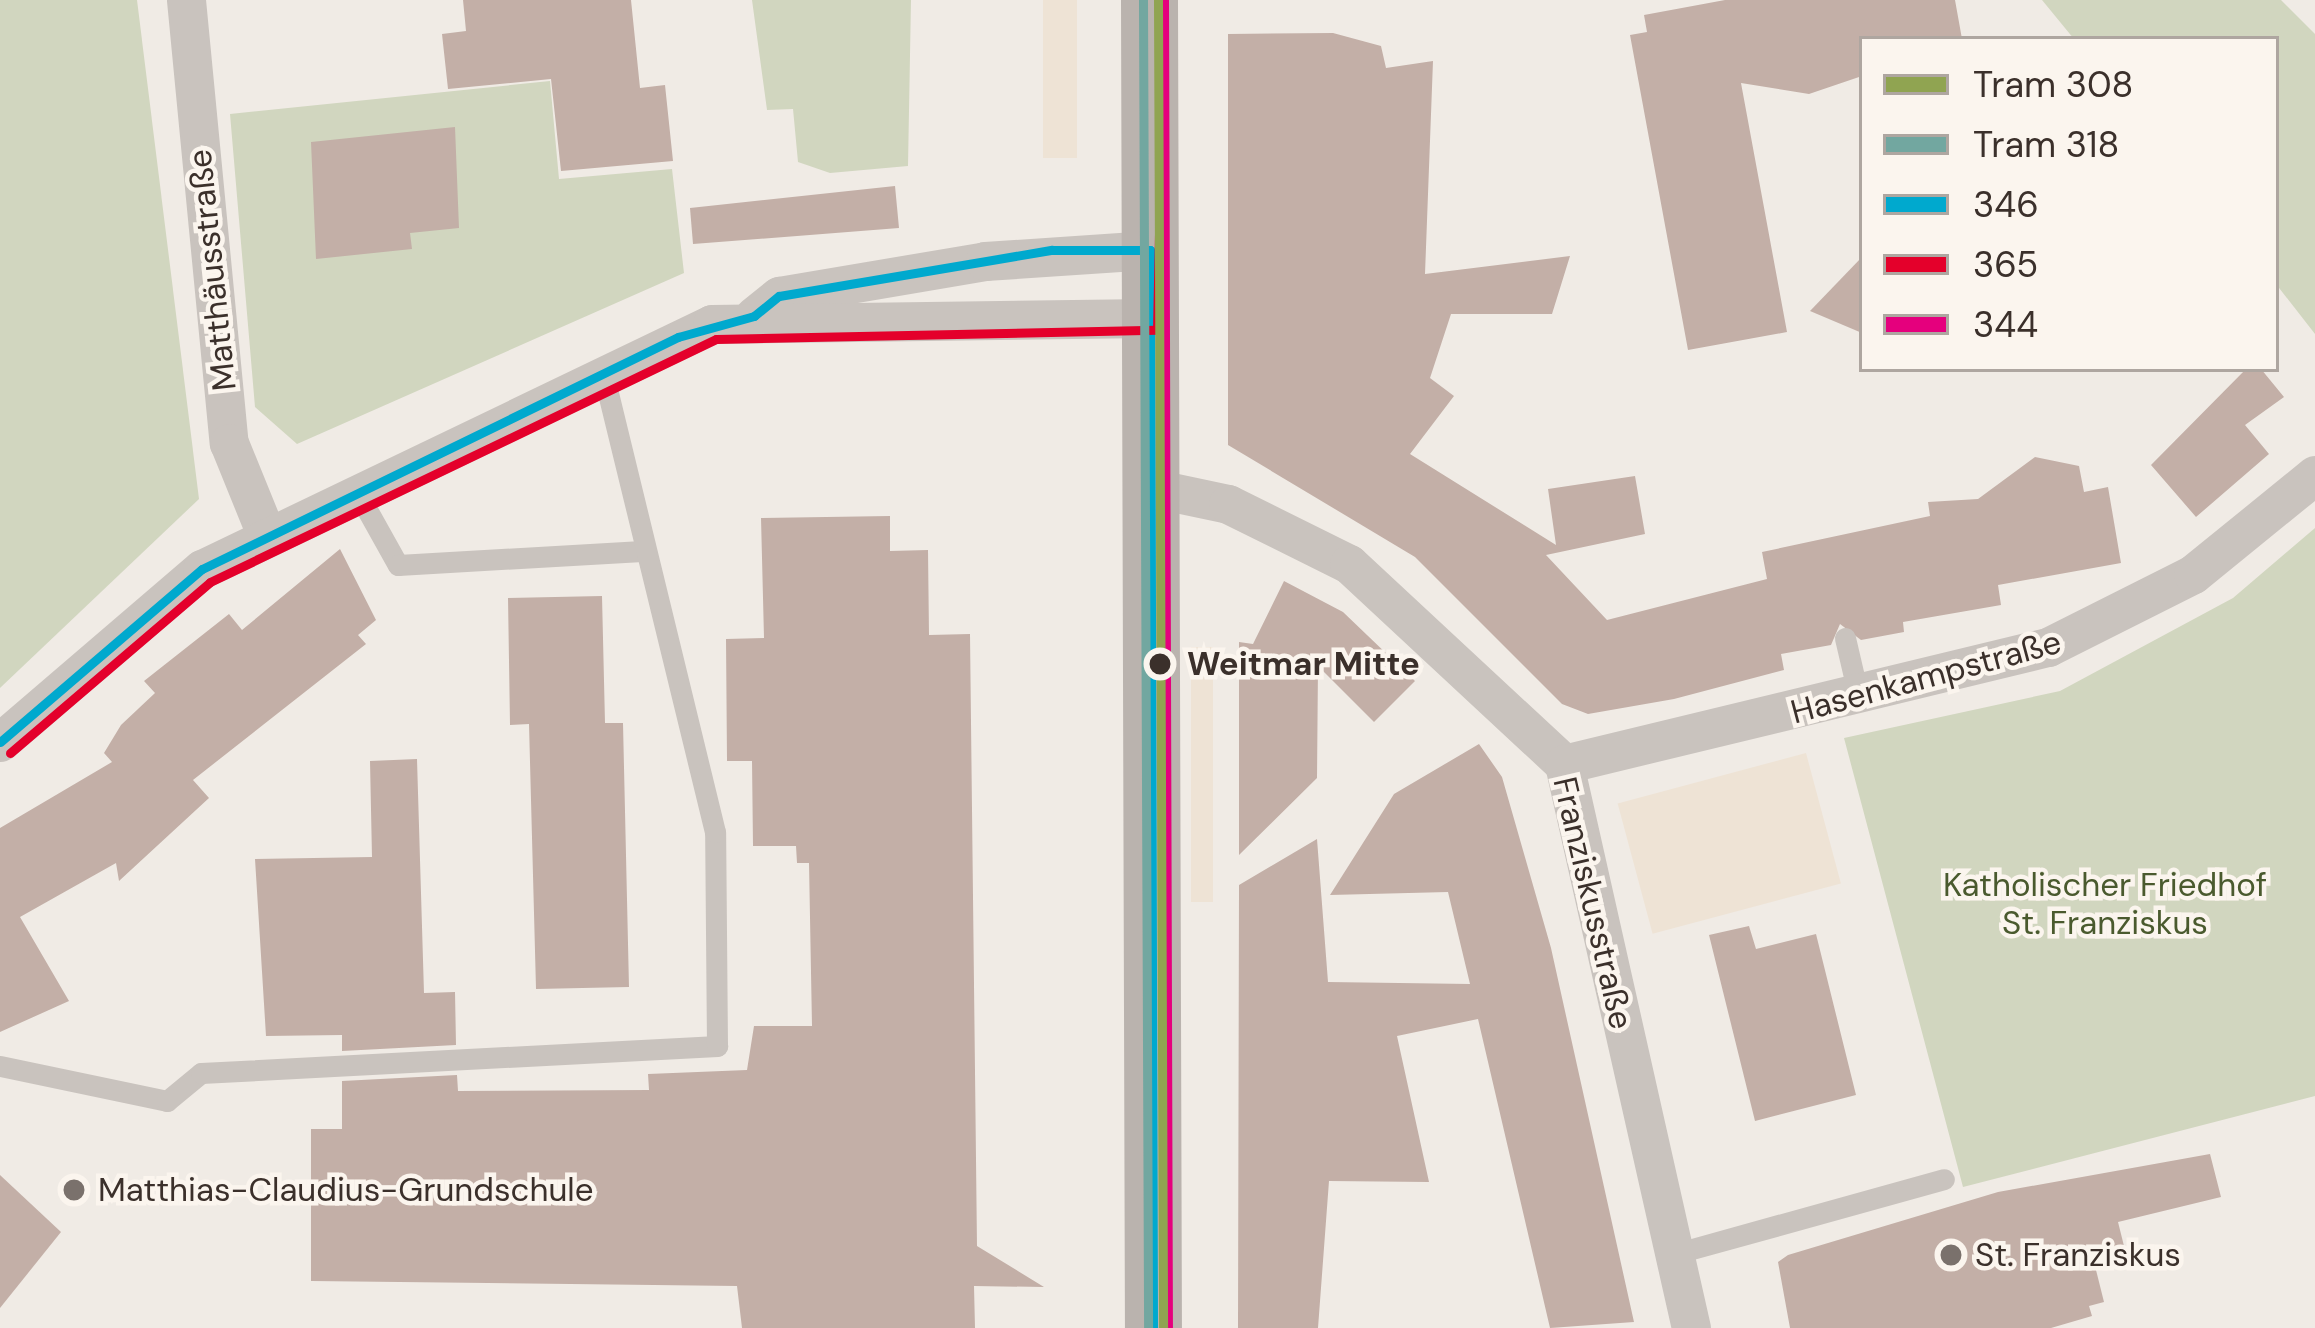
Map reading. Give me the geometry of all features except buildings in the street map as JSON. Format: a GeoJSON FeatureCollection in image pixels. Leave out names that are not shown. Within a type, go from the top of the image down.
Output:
{"type":"FeatureCollection","features":[{"type":"Feature","properties":{"kind":"main road"},"geometry":{"type":"LineString","coordinates":[[1149,0],[1153,1328]]}},
{"type":"Feature","properties":{"kind":"street","name":"Matthäusstraße"},"geometry":{"type":"LineString","coordinates":[[186,0],[229,443],[266,534]]}},
{"type":"Feature","properties":{"kind":"street"},"geometry":{"type":"LineString","coordinates":[[754,316],[778,296],[985,261],[1150,250]]}},
{"type":"Feature","properties":{"kind":"street"},"geometry":{"type":"LineString","coordinates":[[0,742],[202,569],[602,370],[754,316],[1149,318]]}},
{"type":"Feature","properties":{"kind":"street","name":"Hasenkampstraße"},"geometry":{"type":"LineString","coordinates":[[1564,764],[1859,698],[2106,624],[2193,574],[2315,475]]}},
{"type":"Feature","properties":{"kind":"street","name":"Franziskusstraße"},"geometry":{"type":"LineString","coordinates":[[1148,488],[1228,504],[1349,564],[1564,764],[1691,1328]]}},
{"type":"Feature","properties":{"kind":"lane"},"geometry":{"type":"LineString","coordinates":[[0,1066],[167,1101],[201,1073],[717,1046],[715,832],[638,551],[621,417],[602,370]]}},
{"type":"Feature","properties":{"kind":"lane"},"geometry":{"type":"LineString","coordinates":[[356,490],[398,565],[638,551]]}},
{"type":"Feature","properties":{"kind":"lane"},"geometry":{"type":"LineString","coordinates":[[1845,638],[1859,698]]}},
{"type":"Feature","properties":{"kind":"lane"},"geometry":{"type":"LineString","coordinates":[[1674,1255],[1944,1179]]}},
{"type":"Feature","properties":{"kind":"green space"},"geometry":{"type":"Polygon","coordinates":[[[0,0],[137,0],[199,499],[0,688],[0,0]]]}},
{"type":"Feature","properties":{"kind":"green space"},"geometry":{"type":"Polygon","coordinates":[[[752,0],[911,0],[908,166],[830,173],[798,162],[793,109],[767,110],[752,0]]]}},
{"type":"Feature","properties":{"kind":"green space"},"geometry":{"type":"Polygon","coordinates":[[[2042,0],[2281,0],[2315,34],[2315,334],[2279,288],[2279,36],[2072,36],[2042,0]]]}},
{"type":"Feature","properties":{"kind":"green space"},"geometry":{"type":"Polygon","coordinates":[[[550,81],[559,179],[672,169],[684,273],[297,444],[255,407],[230,114],[550,81]]]}},
{"type":"Feature","properties":{"kind":"green space","name":"Katholischer Friedhof St. Franziskus"},"geometry":{"type":"Polygon","coordinates":[[[2315,528],[2315,1096],[1963,1187],[1844,738],[2060,691],[2233,598],[2315,528]]]}},
{"type":"Feature","properties":{"kind":"shaded area"},"geometry":{"type":"Polygon","coordinates":[[[1043,0],[1077,0],[1077,158],[1043,158],[1043,0]]]}},
{"type":"Feature","properties":{"kind":"shaded area","name":"Weitmar Mitte"},"geometry":{"type":"Polygon","coordinates":[[[1191,647],[1213,647],[1213,902],[1191,902],[1191,647]]]}},
{"type":"Feature","properties":{"kind":"shaded area"},"geometry":{"type":"Polygon","coordinates":[[[1806,753],[1841,883],[1653,934],[1618,803],[1806,753]]]}},
{"type":"Feature","properties":{"kind":"tram line","name":"318"},"geometry":{"type":"LineString","coordinates":[[1143,0],[1148,1328]]}},
{"type":"Feature","properties":{"kind":"tram line","name":"308"},"geometry":{"type":"LineString","coordinates":[[1158,0],[1163,1328]]}},
{"type":"Feature","properties":{"kind":"transit line","name":"365"},"geometry":{"type":"LineString","coordinates":[[10,753],[210,582],[716,339],[1157,330],[1164,0]]}},
{"type":"Feature","properties":{"kind":"transit line","name":"344"},"geometry":{"type":"LineString","coordinates":[[1164,0],[1168,1328]]}},
{"type":"Feature","properties":{"kind":"transit line","name":"346"},"geometry":{"type":"LineString","coordinates":[[0,742],[202,569],[678,337],[754,316],[779,296],[1052,250],[1150,250],[1153,1328]]}},
{"type":"Feature","properties":{"kind":"place","name":"Weitmar Mitte"},"geometry":{"type":"Point","coordinates":[1160,664]}},
{"type":"Feature","properties":{"kind":"place","name":"Matthias-Claudius-Grundschule"},"geometry":{"type":"Point","coordinates":[74,1190]}},
{"type":"Feature","properties":{"kind":"place","name":"St. Franziskus"},"geometry":{"type":"Point","coordinates":[1951,1255]}}]}
